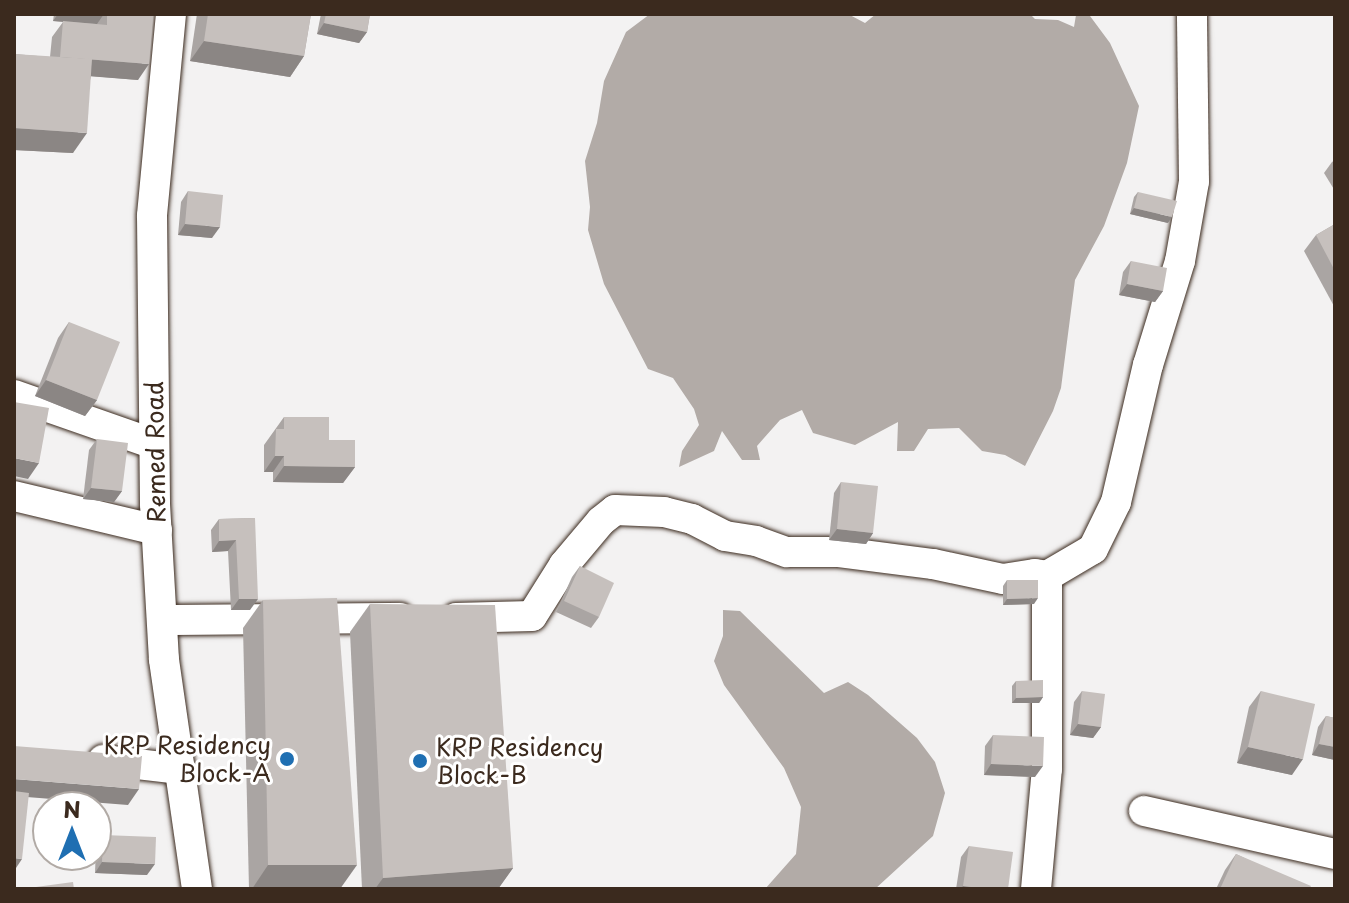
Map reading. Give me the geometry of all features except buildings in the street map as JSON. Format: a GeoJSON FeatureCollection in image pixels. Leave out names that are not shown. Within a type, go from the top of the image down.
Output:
{"type":"FeatureCollection","features":[{"type":"Feature","properties":{"kind":"street","name":"Remed Road"},"geometry":{"type":"LineString","coordinates":[[171,14],[152,216],[154,444],[162,620],[197,889]]}},
{"type":"Feature","properties":{"kind":"street"},"geometry":{"type":"LineString","coordinates":[[162,620],[532,616],[564,565],[601,521],[615,510],[664,512],[692,519],[725,536],[756,541],[787,552],[839,552],[933,564],[1003,579],[1047,576],[1093,549],[1116,502],[1148,365],[1180,261],[1194,182],[1192,14]]}},
{"type":"Feature","properties":{"kind":"street"},"geometry":{"type":"LineString","coordinates":[[14,395],[154,444]]}},
{"type":"Feature","properties":{"kind":"street"},"geometry":{"type":"LineString","coordinates":[[14,496],[157,530]]}},
{"type":"Feature","properties":{"kind":"street"},"geometry":{"type":"LineString","coordinates":[[1036,889],[1047,769],[1047,576]]}},
{"type":"Feature","properties":{"kind":"street"},"geometry":{"type":"LineString","coordinates":[[74,757],[180,769]]}},
{"type":"Feature","properties":{"kind":"street"},"geometry":{"type":"LineString","coordinates":[[1144,811],[1335,854]]}},
{"type":"Feature","properties":{"kind":"shaded area"},"geometry":{"type":"Polygon","coordinates":[[[650,14],[848,14],[865,23],[876,14],[1030,14],[1035,19],[1058,20],[1074,27],[1076,15],[1090,16],[1110,43],[1139,106],[1127,163],[1104,226],[1075,280],[1061,388],[1025,466],[1005,455],[982,451],[959,428],[928,429],[914,451],[897,451],[898,422],[855,445],[813,433],[802,410],[780,420],[757,446],[760,460],[742,460],[722,431],[714,451],[679,467],[682,451],[699,425],[694,409],[673,378],[648,369],[604,284],[588,230],[590,207],[585,161],[597,123],[604,81],[626,32],[650,14]]]}},
{"type":"Feature","properties":{"kind":"shaded area"},"geometry":{"type":"Polygon","coordinates":[[[723,610],[740,611],[824,693],[848,682],[868,695],[917,738],[935,762],[945,793],[933,836],[875,889],[765,889],[796,854],[801,807],[784,768],[724,685],[714,661],[723,636],[723,610]]]}},
{"type":"Feature","properties":{"kind":"place","name":"KRP Residency Block-A"},"geometry":{"type":"Point","coordinates":[287,759]}},
{"type":"Feature","properties":{"kind":"place","name":"KRP Residency Block-B"},"geometry":{"type":"Point","coordinates":[420,761]}}]}
